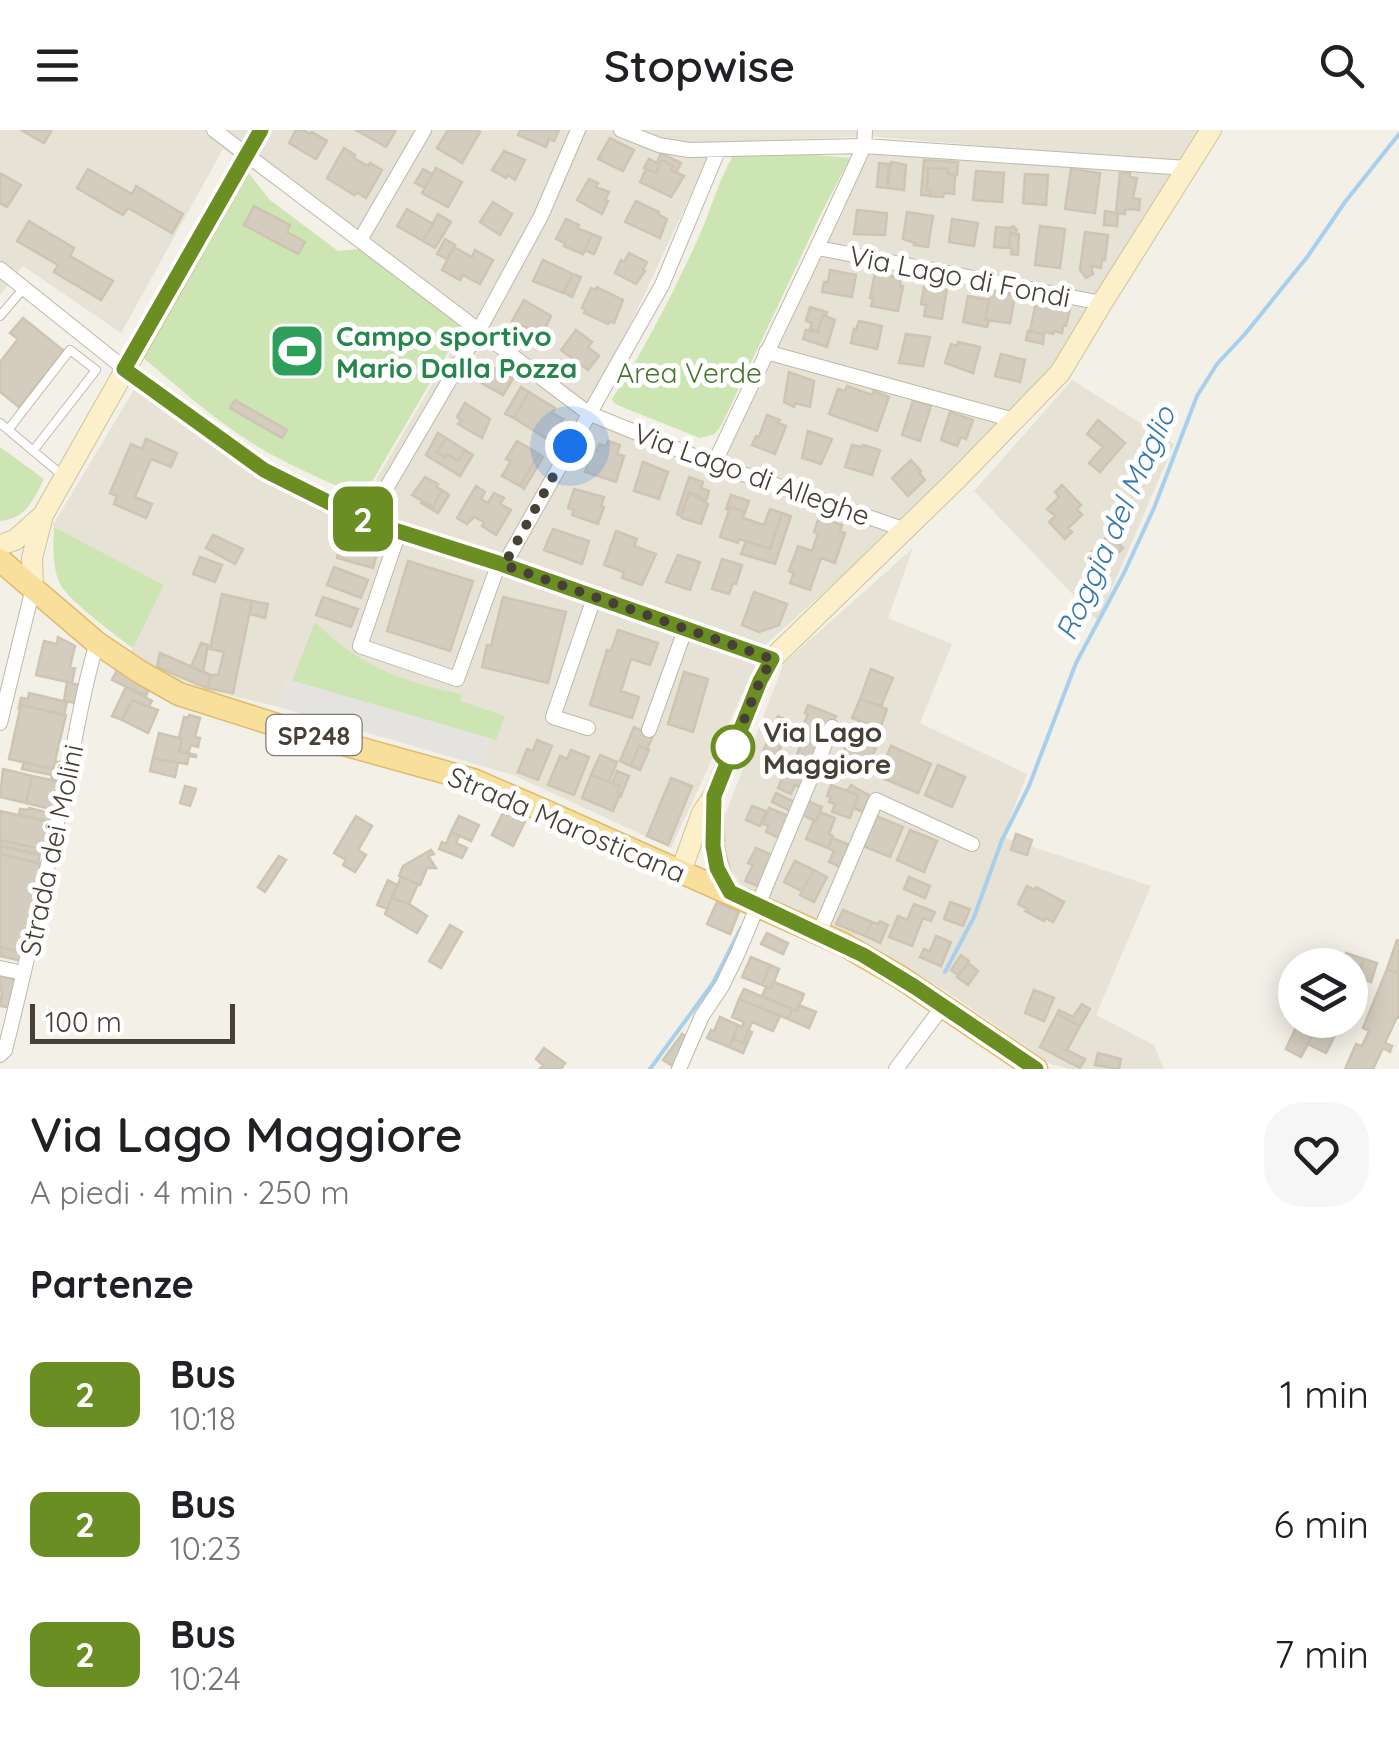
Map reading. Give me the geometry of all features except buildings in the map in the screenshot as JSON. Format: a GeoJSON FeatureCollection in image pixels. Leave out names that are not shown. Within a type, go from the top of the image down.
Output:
{"type":"FeatureCollection","features":[{"type":"Feature","properties":{"kind":"main road","name":"Strada Marosticana"},"geometry":{"type":"LineString","coordinates":[[0,560],[97,643],[179,694],[473,780],[730,892],[819,932],[900,977],[1036,1069]]}},
{"type":"Feature","properties":{"kind":"street","name":"Via Lago di Alleghe"},"geometry":{"type":"LineString","coordinates":[[214,130],[588,412],[714,464],[906,530]]}},
{"type":"Feature","properties":{"kind":"street"},"geometry":{"type":"LineString","coordinates":[[0,723],[34,588],[32,558],[43,515],[261,130]]}},
{"type":"Feature","properties":{"kind":"street"},"geometry":{"type":"LineString","coordinates":[[360,240],[424,130]]}},
{"type":"Feature","properties":{"kind":"street"},"geometry":{"type":"LineString","coordinates":[[366,521],[479,330],[540,216],[578,130]]}},
{"type":"Feature","properties":{"kind":"street"},"geometry":{"type":"LineString","coordinates":[[621,130],[659,145],[689,150],[864,138],[1187,168]]}},
{"type":"Feature","properties":{"kind":"street"},"geometry":{"type":"LineString","coordinates":[[682,871],[702,813],[714,796],[772,659],[1060,374],[1211,130]]}},
{"type":"Feature","properties":{"kind":"street"},"geometry":{"type":"LineString","coordinates":[[714,464],[818,248],[864,138]]}},
{"type":"Feature","properties":{"kind":"street"},"geometry":{"type":"LineString","coordinates":[[399,532],[360,646],[457,679],[501,564],[662,285],[718,151]]}},
{"type":"Feature","properties":{"kind":"street","name":"Via Lago di Fondi"},"geometry":{"type":"LineString","coordinates":[[818,248],[1102,303]]}},
{"type":"Feature","properties":{"kind":"street"},"geometry":{"type":"LineString","coordinates":[[0,269],[124,369],[264,470],[366,521],[772,659]]}},
{"type":"Feature","properties":{"kind":"street"},"geometry":{"type":"LineString","coordinates":[[766,352],[1014,420]]}},
{"type":"Feature","properties":{"kind":"street"},"geometry":{"type":"LineString","coordinates":[[0,545],[15,540],[43,515]]}},
{"type":"Feature","properties":{"kind":"street"},"geometry":{"type":"LineString","coordinates":[[588,728],[553,717],[594,598]]}},
{"type":"Feature","properties":{"kind":"street"},"geometry":{"type":"LineString","coordinates":[[649,730],[685,630]]}},
{"type":"Feature","properties":{"kind":"street","name":"Strada dei Molini"},"geometry":{"type":"LineString","coordinates":[[0,1055],[24,973],[97,643]]}},
{"type":"Feature","properties":{"kind":"street"},"geometry":{"type":"LineString","coordinates":[[679,1069],[759,906],[832,727]]}},
{"type":"Feature","properties":{"kind":"street"},"geometry":{"type":"LineString","coordinates":[[714,796],[713,846],[717,868],[730,892]]}},
{"type":"Feature","properties":{"kind":"street"},"geometry":{"type":"LineString","coordinates":[[819,932],[876,800],[972,844]]}},
{"type":"Feature","properties":{"kind":"street"},"geometry":{"type":"LineString","coordinates":[[0,968],[24,973]]}},
{"type":"Feature","properties":{"kind":"street"},"geometry":{"type":"LineString","coordinates":[[896,1069],[943,1006]]}},
{"type":"Feature","properties":{"kind":"lane"},"geometry":{"type":"LineString","coordinates":[[0,316],[24,288]]}},
{"type":"Feature","properties":{"kind":"lane"},"geometry":{"type":"LineString","coordinates":[[33,451],[96,370],[70,350],[4,426],[33,451],[64,477]]}},
{"type":"Feature","properties":{"kind":"shaded area"},"geometry":{"type":"Polygon","coordinates":[[[0,130],[1204,130],[1183,163],[867,136],[715,143],[623,340],[577,418],[893,531],[765,645],[671,848],[513,775],[482,766],[489,738],[287,679],[279,707],[203,689],[143,664],[130,653],[164,585],[53,525],[141,378],[353,519],[468,323],[223,149],[121,333],[23,266],[0,295],[0,130]]]}},
{"type":"Feature","properties":{"kind":"shaded area"},"geometry":{"type":"Polygon","coordinates":[[[864,146],[1187,168],[1060,373],[906,530],[714,464],[864,146]]]}},
{"type":"Feature","properties":{"kind":"shaded area"},"geometry":{"type":"Polygon","coordinates":[[[1072,380],[1174,444],[1098,621],[974,491],[1072,380]]]}},
{"type":"Feature","properties":{"kind":"shaded area"},"geometry":{"type":"Polygon","coordinates":[[[913,548],[888,618],[952,644],[920,723],[1027,774],[1003,837],[1151,886],[1096,1015],[1154,1045],[1164,1069],[1069,1069],[1051,1064],[877,949],[740,884],[729,865],[722,823],[784,663],[913,548]]]}},
{"type":"Feature","properties":{"kind":"shaded area"},"geometry":{"type":"Polygon","coordinates":[[[287,679],[489,738],[482,766],[279,707],[287,679]]]}},
{"type":"Feature","properties":{"kind":"green space","name":"Area Verde"},"geometry":{"type":"Polygon","coordinates":[[[766,151],[850,158],[722,424],[715,434],[700,438],[622,407],[612,399],[668,302],[734,154],[766,151]]]}},
{"type":"Feature","properties":{"kind":"green space"},"geometry":{"type":"Polygon","coordinates":[[[246,170],[270,200],[338,251],[360,249],[459,325],[460,332],[366,492],[357,495],[265,451],[209,412],[141,356],[246,170]]]}},
{"type":"Feature","properties":{"kind":"green space"},"geometry":{"type":"Polygon","coordinates":[[[0,447],[44,479],[22,512],[0,521],[0,447]]]}},
{"type":"Feature","properties":{"kind":"green space"},"geometry":{"type":"Polygon","coordinates":[[[54,527],[164,585],[133,648],[64,591],[54,563],[54,527]]]}},
{"type":"Feature","properties":{"kind":"green space"},"geometry":{"type":"Polygon","coordinates":[[[315,622],[348,650],[382,670],[461,694],[461,701],[505,716],[496,740],[292,681],[315,622]]]}},
{"type":"Feature","properties":{"kind":"waterway","name":"Roggia del Maglio"},"geometry":{"type":"LineString","coordinates":[[945,972],[974,917],[1076,663],[1154,508],[1197,396],[1217,364],[1308,256],[1399,134]]}},
{"type":"Feature","properties":{"kind":"waterway","name":"Roggia del Maglio"},"geometry":{"type":"LineString","coordinates":[[650,1069],[713,983],[741,928]]}},
{"type":"Feature","properties":{"kind":"bus line","name":"2"},"geometry":{"type":"LineString","coordinates":[[261,130],[124,369],[264,470],[366,521],[772,659],[714,796],[713,846],[722,880],[730,892],[863,955],[1036,1069]]}},
{"type":"Feature","properties":{"kind":"place","name":"Campo sportivo Mario Dalla Pozza"},"geometry":{"type":"Point","coordinates":[297,351]}},
{"type":"Feature","properties":{"kind":"place","name":"Via Lago Maggiore"},"geometry":{"type":"Point","coordinates":[733,747]}},
{"type":"Feature","properties":{"kind":"route"},"geometry":{"type":"LineString","coordinates":[[570,446],[504,565],[772,659],[733,747]]}}]}
